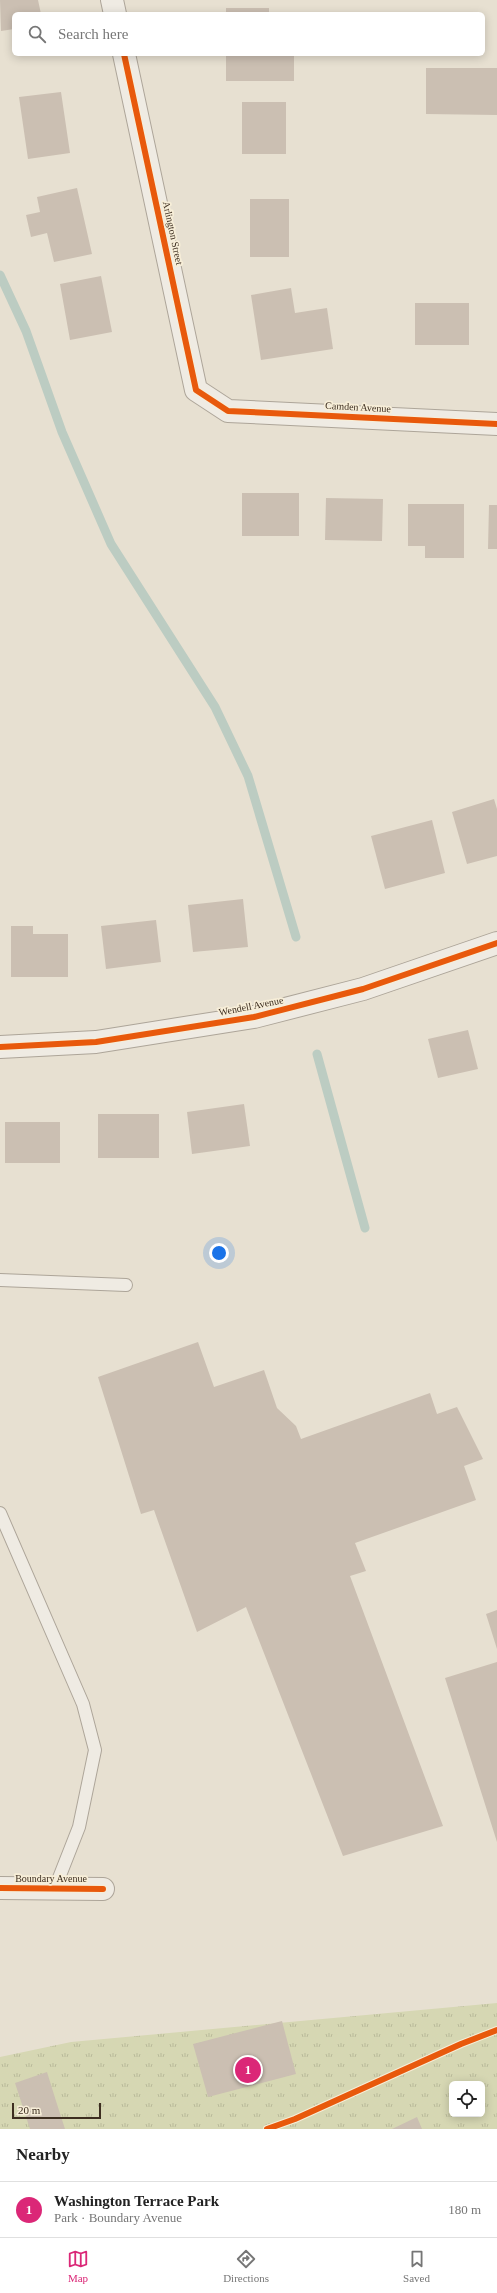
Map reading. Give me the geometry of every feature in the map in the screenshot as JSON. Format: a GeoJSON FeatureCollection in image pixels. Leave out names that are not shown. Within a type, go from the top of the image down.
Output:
{"type":"FeatureCollection","features":[{"type":"Feature","properties":{"kind":"street"},"geometry":{"type":"LineString","coordinates":[[112,0],[115,12]]}},
{"type":"Feature","properties":{"kind":"street","name":"Arlington Street"},"geometry":{"type":"LineString","coordinates":[[124,56],[196,390],[219,406]]}},
{"type":"Feature","properties":{"kind":"street","name":"Camden Avenue"},"geometry":{"type":"LineString","coordinates":[[219,406],[228,411],[497,424]]}},
{"type":"Feature","properties":{"kind":"street","name":"Wendell Avenue"},"geometry":{"type":"LineString","coordinates":[[0,1047],[96,1042],[254,1017],[356,992],[497,942]]}},
{"type":"Feature","properties":{"kind":"street","name":"Boundary Avenue"},"geometry":{"type":"LineString","coordinates":[[0,1888],[103,1889]]}},
{"type":"Feature","properties":{"kind":"lane"},"geometry":{"type":"LineString","coordinates":[[0,1280],[126,1285]]}},
{"type":"Feature","properties":{"kind":"lane"},"geometry":{"type":"LineString","coordinates":[[0,1513],[83,1704],[95,1750],[79,1827],[56,1888]]}},
{"type":"Feature","properties":{"kind":"green space"},"geometry":{"type":"Polygon","coordinates":[[[497,2003],[497,2129],[0,2129],[0,2057],[71,2042],[497,2003]]]}},
{"type":"Feature","properties":{"kind":"building"},"geometry":{"type":"Polygon","coordinates":[[[0,0],[38,0],[41,12],[12,12],[12,29],[1,31],[0,0]]]}},
{"type":"Feature","properties":{"kind":"building"},"geometry":{"type":"Polygon","coordinates":[[[226,8],[269,8],[269,12],[226,12],[226,8]]]}},
{"type":"Feature","properties":{"kind":"building"},"geometry":{"type":"Polygon","coordinates":[[[226,56],[294,56],[294,81],[226,81],[226,56]]]}},
{"type":"Feature","properties":{"kind":"building"},"geometry":{"type":"Polygon","coordinates":[[[426,68],[497,68],[497,115],[426,114],[426,68]]]}},
{"type":"Feature","properties":{"kind":"building"},"geometry":{"type":"Polygon","coordinates":[[[61,92],[70,153],[28,159],[19,97],[61,92]]]}},
{"type":"Feature","properties":{"kind":"building"},"geometry":{"type":"Polygon","coordinates":[[[242,102],[286,102],[286,154],[242,154],[242,102]]]}},
{"type":"Feature","properties":{"kind":"building"},"geometry":{"type":"Polygon","coordinates":[[[77,188],[92,254],[54,262],[47,233],[31,237],[26,215],[40,212],[37,197],[77,188]]]}},
{"type":"Feature","properties":{"kind":"building"},"geometry":{"type":"Polygon","coordinates":[[[250,199],[289,199],[289,257],[250,257],[250,199]]]}},
{"type":"Feature","properties":{"kind":"building"},"geometry":{"type":"Polygon","coordinates":[[[101,276],[112,332],[70,340],[60,284],[101,276]]]}},
{"type":"Feature","properties":{"kind":"building"},"geometry":{"type":"Polygon","coordinates":[[[291,288],[295,313],[327,308],[333,349],[261,360],[251,295],[291,288]]]}},
{"type":"Feature","properties":{"kind":"building"},"geometry":{"type":"Polygon","coordinates":[[[415,303],[469,303],[469,345],[415,345],[415,303]]]}},
{"type":"Feature","properties":{"kind":"building"},"geometry":{"type":"Polygon","coordinates":[[[242,493],[299,493],[299,536],[242,536],[242,493]]]}},
{"type":"Feature","properties":{"kind":"building"},"geometry":{"type":"Polygon","coordinates":[[[326,498],[383,499],[382,541],[325,540],[326,498]]]}},
{"type":"Feature","properties":{"kind":"building"},"geometry":{"type":"Polygon","coordinates":[[[408,504],[464,504],[464,558],[425,558],[425,546],[408,546],[408,504]]]}},
{"type":"Feature","properties":{"kind":"building"},"geometry":{"type":"Polygon","coordinates":[[[489,505],[497,505],[497,549],[488,549],[489,505]]]}},
{"type":"Feature","properties":{"kind":"building"},"geometry":{"type":"Polygon","coordinates":[[[494,799],[497,809],[497,856],[467,864],[452,812],[494,799]]]}},
{"type":"Feature","properties":{"kind":"building"},"geometry":{"type":"Polygon","coordinates":[[[432,820],[445,873],[385,889],[371,836],[432,820]]]}},
{"type":"Feature","properties":{"kind":"building"},"geometry":{"type":"Polygon","coordinates":[[[243,899],[248,947],[193,952],[188,905],[243,899]]]}},
{"type":"Feature","properties":{"kind":"building"},"geometry":{"type":"Polygon","coordinates":[[[156,920],[161,962],[106,969],[101,926],[156,920]]]}},
{"type":"Feature","properties":{"kind":"building"},"geometry":{"type":"Polygon","coordinates":[[[11,926],[33,926],[33,934],[68,934],[68,977],[11,977],[11,926]]]}},
{"type":"Feature","properties":{"kind":"building"},"geometry":{"type":"Polygon","coordinates":[[[468,1030],[478,1069],[438,1078],[428,1039],[468,1030]]]}},
{"type":"Feature","properties":{"kind":"building"},"geometry":{"type":"Polygon","coordinates":[[[244,1104],[250,1146],[192,1154],[187,1112],[244,1104]]]}},
{"type":"Feature","properties":{"kind":"building"},"geometry":{"type":"Polygon","coordinates":[[[98,1114],[159,1114],[159,1158],[98,1158],[98,1114]]]}},
{"type":"Feature","properties":{"kind":"building"},"geometry":{"type":"Polygon","coordinates":[[[5,1122],[60,1122],[60,1163],[5,1163],[5,1122]]]}},
{"type":"Feature","properties":{"kind":"building"},"geometry":{"type":"Polygon","coordinates":[[[198,1342],[214,1387],[264,1370],[277,1408],[296,1426],[301,1439],[430,1393],[437,1414],[457,1407],[483,1459],[464,1466],[476,1500],[355,1543],[366,1571],[350,1576],[443,1826],[343,1856],[246,1607],[197,1632],[154,1510],[141,1514],[98,1377],[198,1342]]]}},
{"type":"Feature","properties":{"kind":"building"},"geometry":{"type":"Polygon","coordinates":[[[497,1610],[497,1649],[486,1614],[497,1610]]]}},
{"type":"Feature","properties":{"kind":"building"},"geometry":{"type":"Polygon","coordinates":[[[497,1662],[497,1842],[445,1678],[497,1662]]]}},
{"type":"Feature","properties":{"kind":"building"},"geometry":{"type":"Polygon","coordinates":[[[282,2021],[296,2074],[208,2097],[193,2044],[282,2021]]]}},
{"type":"Feature","properties":{"kind":"building"},"geometry":{"type":"Polygon","coordinates":[[[47,2072],[65,2129],[30,2129],[15,2083],[47,2072]]]}},
{"type":"Feature","properties":{"kind":"building"},"geometry":{"type":"Polygon","coordinates":[[[417,2117],[422,2129],[392,2129],[417,2117]]]}},
{"type":"Feature","properties":{"kind":"waterway"},"geometry":{"type":"LineString","coordinates":[[0,275],[26,331],[62,432],[111,544],[215,707],[248,776],[296,937]]}},
{"type":"Feature","properties":{"kind":"waterway"},"geometry":{"type":"LineString","coordinates":[[317,1054],[365,1228]]}},
{"type":"Feature","properties":{"kind":"cycle path"},"geometry":{"type":"LineString","coordinates":[[124,56],[196,390],[228,411],[497,424]]}},
{"type":"Feature","properties":{"kind":"cycle path"},"geometry":{"type":"LineString","coordinates":[[0,1047],[96,1042],[254,1017],[363,989],[497,943]]}},
{"type":"Feature","properties":{"kind":"cycle path"},"geometry":{"type":"LineString","coordinates":[[0,1888],[103,1889]]}},
{"type":"Feature","properties":{"kind":"cycle path"},"geometry":{"type":"LineString","coordinates":[[267,2129],[295,2119],[461,2044],[497,2030]]}},
{"type":"Feature","properties":{"kind":"place","name":"Washington Terrace Park"},"geometry":{"type":"Point","coordinates":[248,2070]}}]}
